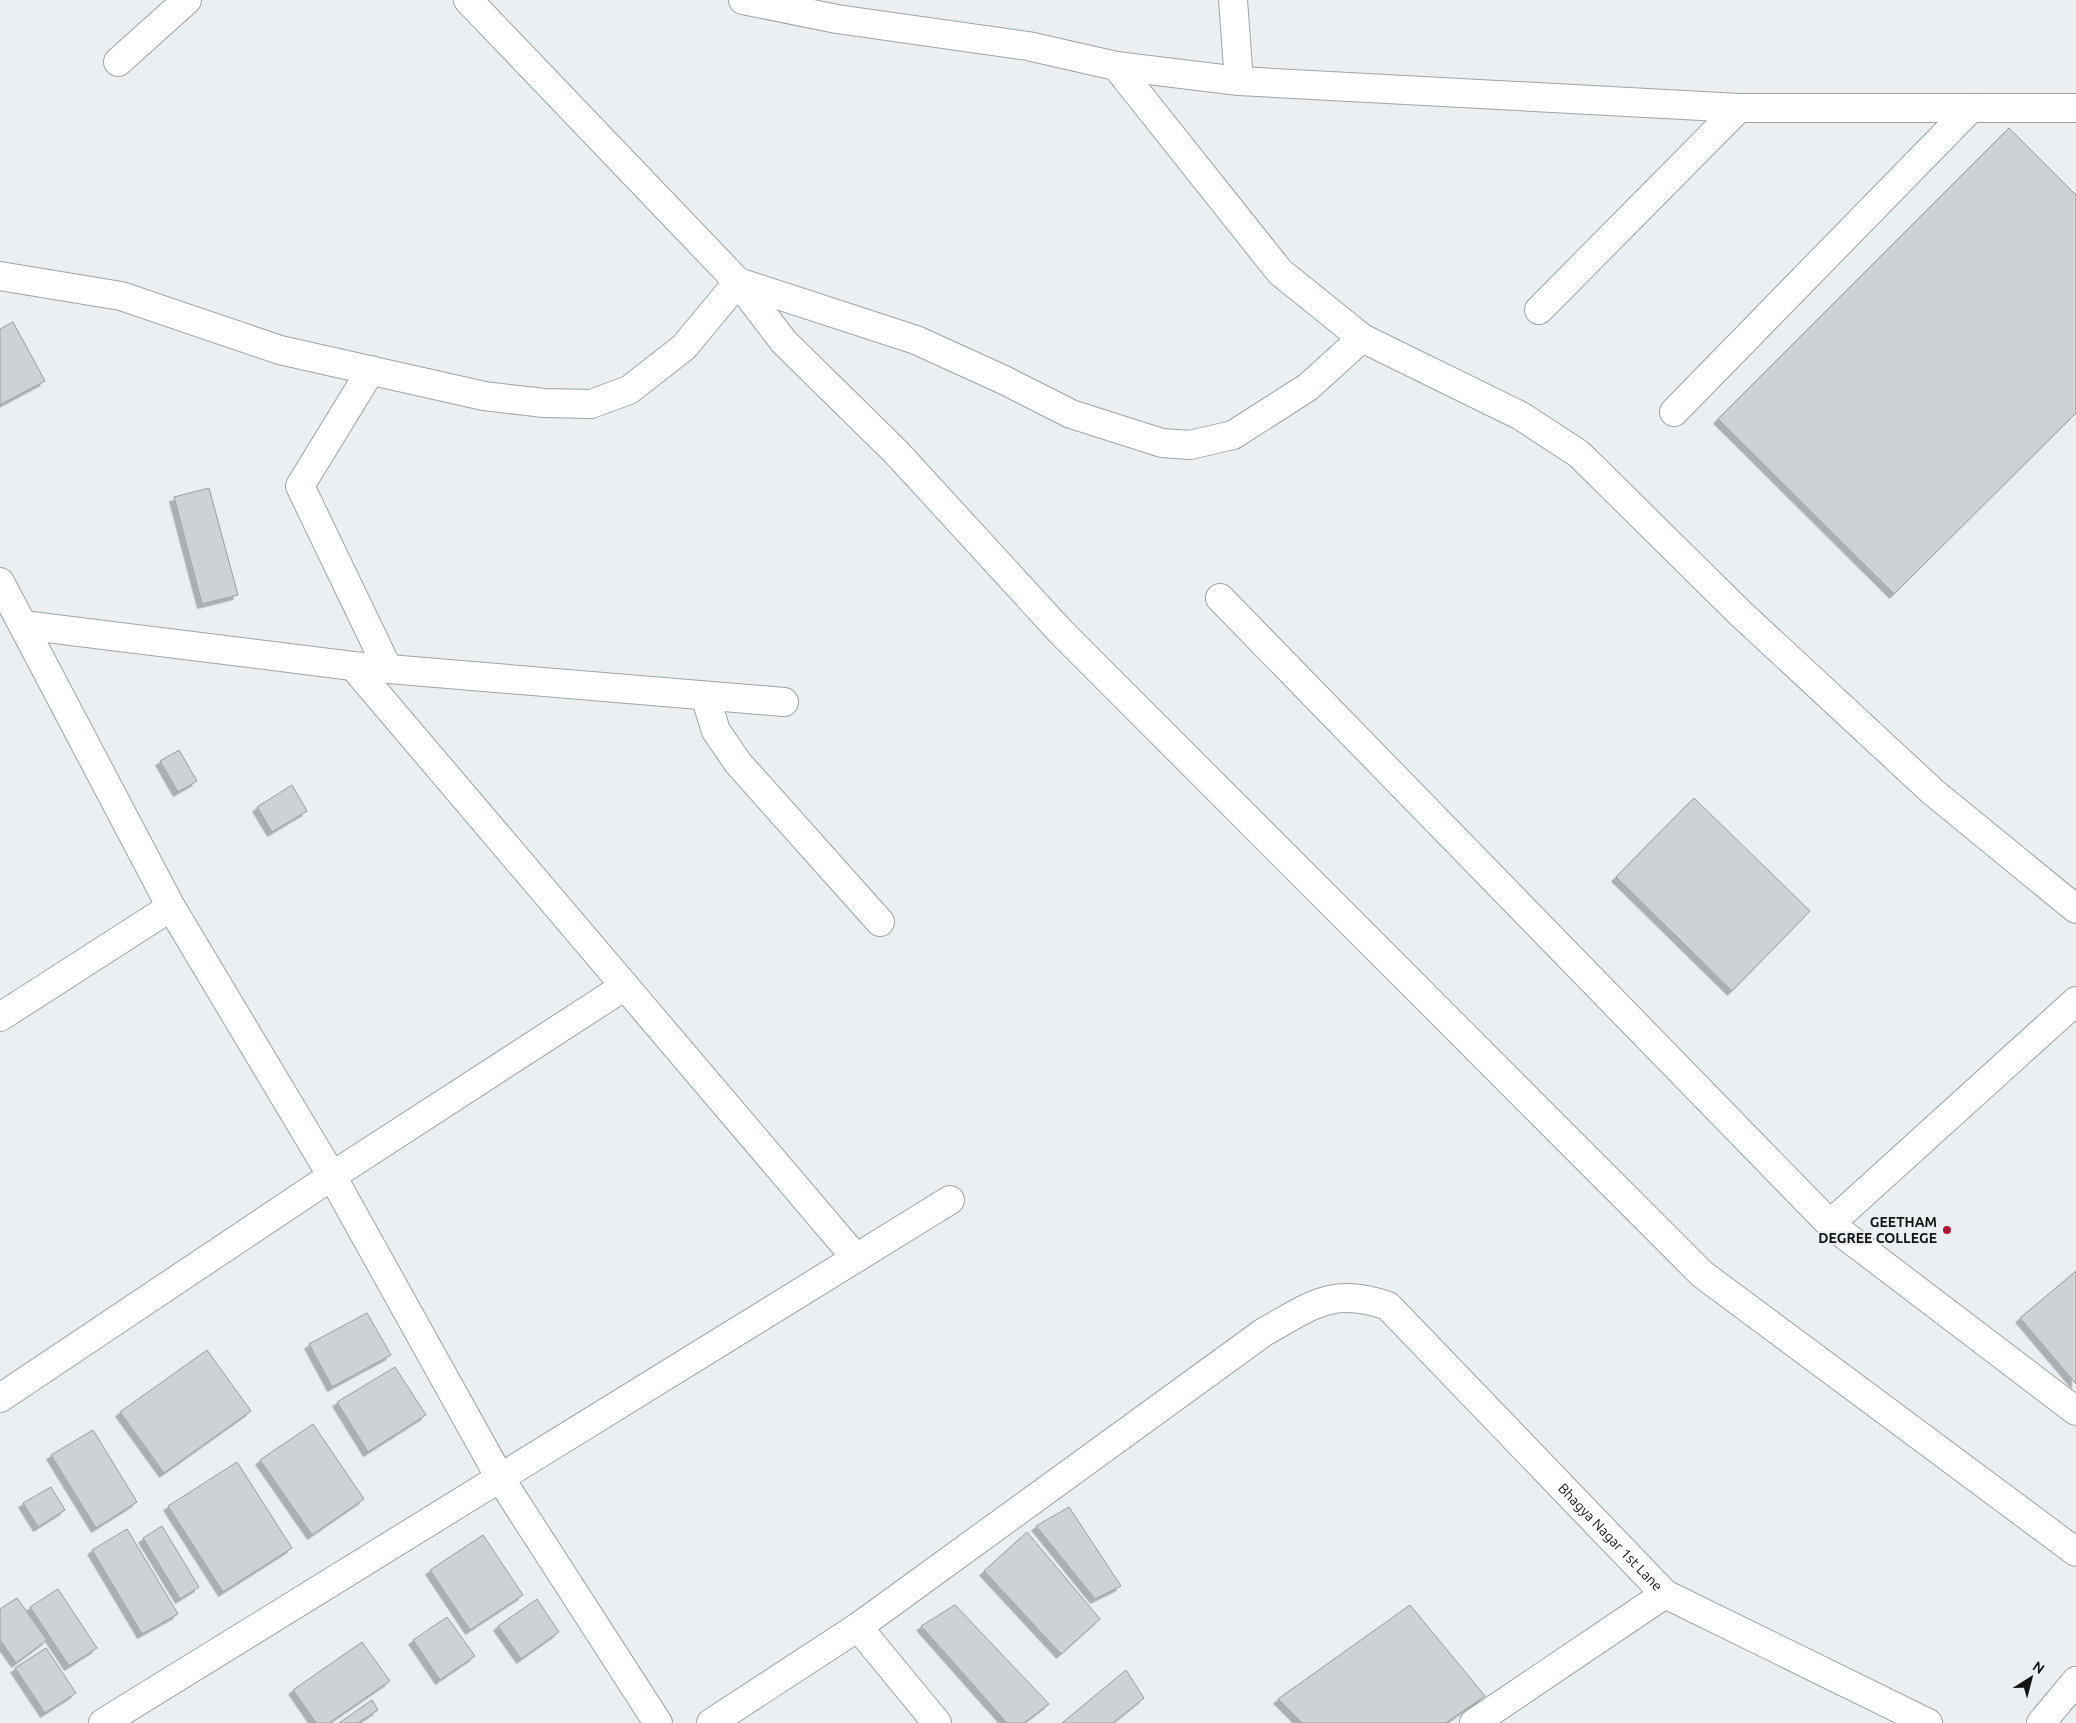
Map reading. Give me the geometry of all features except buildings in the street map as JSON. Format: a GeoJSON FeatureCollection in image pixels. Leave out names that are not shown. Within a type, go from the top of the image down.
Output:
{"type":"FeatureCollection","features":[{"type":"Feature","properties":{"kind":"street"},"geometry":{"type":"LineString","coordinates":[[118,62],[187,0]]}},
{"type":"Feature","properties":{"kind":"street"},"geometry":{"type":"LineString","coordinates":[[468,0],[738,282],[784,342],[896,452],[1061,632],[1702,1274],[2076,1552]]}},
{"type":"Feature","properties":{"kind":"street"},"geometry":{"type":"LineString","coordinates":[[743,0],[837,19],[1028,46],[1116,66],[1239,81],[1739,108],[2076,108]]}},
{"type":"Feature","properties":{"kind":"street"},"geometry":{"type":"LineString","coordinates":[[1233,0],[1239,81]]}},
{"type":"Feature","properties":{"kind":"street"},"geometry":{"type":"LineString","coordinates":[[1116,66],[1280,272],[1362,338],[1521,416],[1579,454],[1739,612],[1933,792],[2076,909]]}},
{"type":"Feature","properties":{"kind":"street"},"geometry":{"type":"LineString","coordinates":[[1540,310],[1739,108]]}},
{"type":"Feature","properties":{"kind":"street"},"geometry":{"type":"LineString","coordinates":[[1674,412],[1972,108]]}},
{"type":"Feature","properties":{"kind":"street"},"geometry":{"type":"LineString","coordinates":[[0,276],[121,296],[280,350],[484,396],[544,403],[590,404],[629,390],[684,347],[738,282]]}},
{"type":"Feature","properties":{"kind":"street"},"geometry":{"type":"LineString","coordinates":[[738,282],[916,340],[1004,380],[1072,414],[1162,443],[1190,445],[1234,435],[1308,387],[1362,338]]}},
{"type":"Feature","properties":{"kind":"street"},"geometry":{"type":"LineString","coordinates":[[371,370],[300,486],[388,669]]}},
{"type":"Feature","properties":{"kind":"street"},"geometry":{"type":"LineString","coordinates":[[0,582],[171,907],[332,1176],[500,1478],[658,1723]]}},
{"type":"Feature","properties":{"kind":"street"},"geometry":{"type":"LineString","coordinates":[[1220,598],[1830,1224],[2076,1411]]}},
{"type":"Feature","properties":{"kind":"street"},"geometry":{"type":"LineString","coordinates":[[23,625],[353,666],[784,702]]}},
{"type":"Feature","properties":{"kind":"street"},"geometry":{"type":"LineString","coordinates":[[353,666],[856,1258]]}},
{"type":"Feature","properties":{"kind":"street"},"geometry":{"type":"LineString","coordinates":[[706,696],[716,731],[738,763],[880,922]]}},
{"type":"Feature","properties":{"kind":"street"},"geometry":{"type":"LineString","coordinates":[[0,1017],[171,907]]}},
{"type":"Feature","properties":{"kind":"street"},"geometry":{"type":"LineString","coordinates":[[0,1398],[332,1176],[626,986]]}},
{"type":"Feature","properties":{"kind":"street"},"geometry":{"type":"LineString","coordinates":[[1830,1224],[2076,1001]]}},
{"type":"Feature","properties":{"kind":"street"},"geometry":{"type":"LineString","coordinates":[[103,1723],[950,1200]]}},
{"type":"Feature","properties":{"kind":"street","name":"Bhagya Nagar 1st Lane"},"geometry":{"type":"LineString","coordinates":[[711,1723],[858,1627],[1264,1332],[1312,1305],[1340,1297],[1364,1297],[1388,1306],[1665,1594],[1928,1723]]}},
{"type":"Feature","properties":{"kind":"street"},"geometry":{"type":"LineString","coordinates":[[1474,1723],[1665,1594]]}},
{"type":"Feature","properties":{"kind":"street"},"geometry":{"type":"LineString","coordinates":[[858,1627],[938,1723]]}},
{"type":"Feature","properties":{"kind":"street"},"geometry":{"type":"LineString","coordinates":[[2041,1723],[2076,1681]]}},
{"type":"Feature","properties":{"kind":"place","name":"GEETHAM DEGREE COLLEGE"},"geometry":{"type":"Point","coordinates":[1947,1230]}}]}
